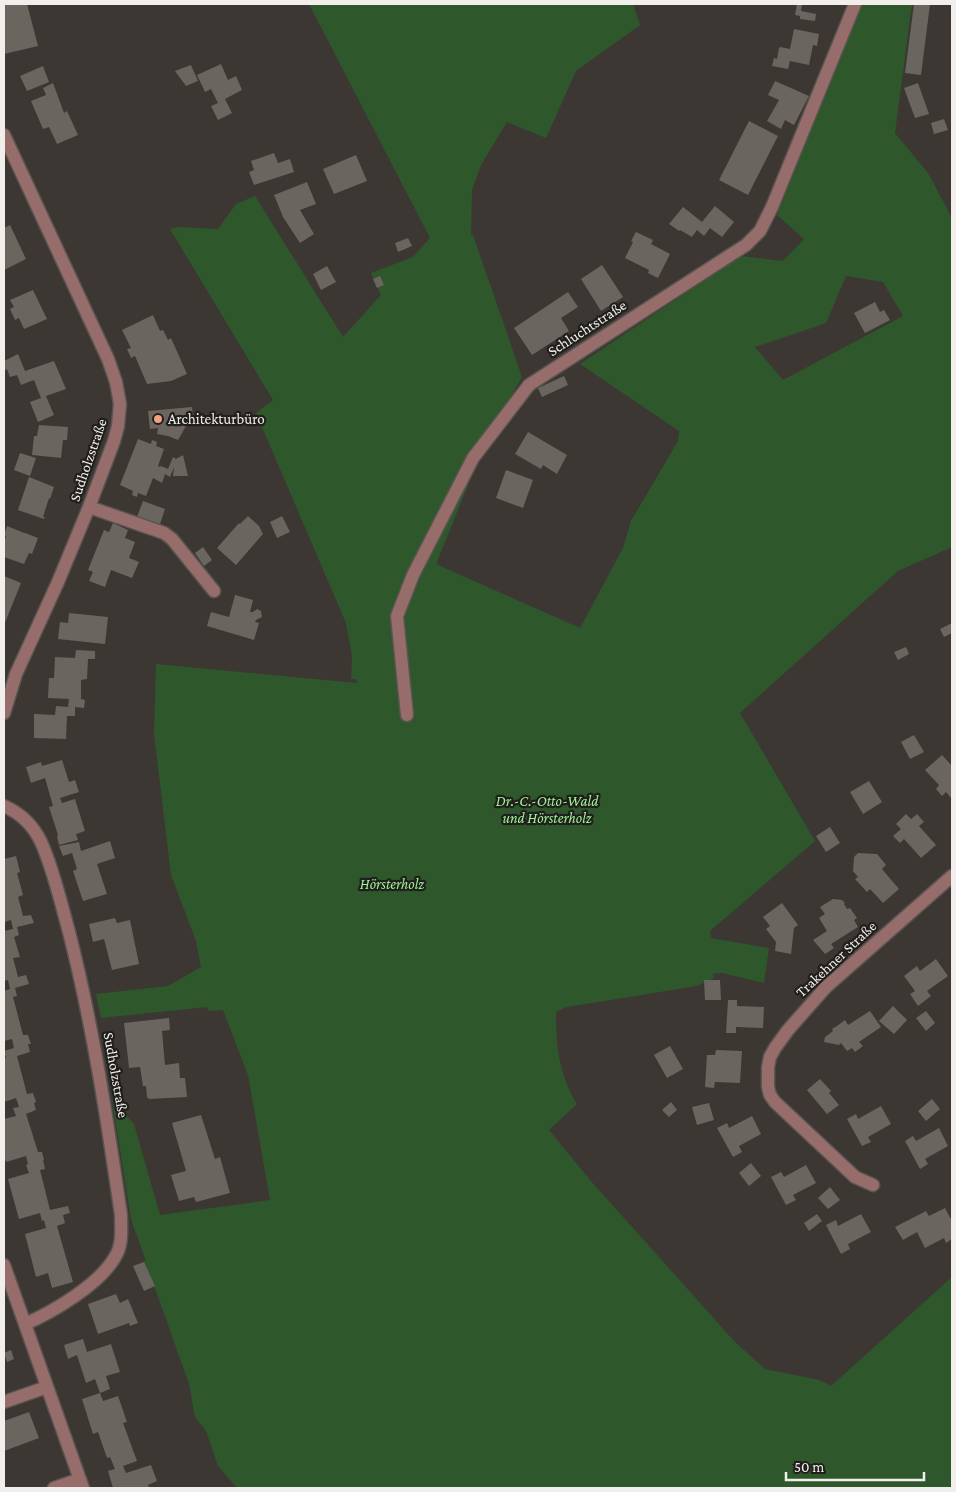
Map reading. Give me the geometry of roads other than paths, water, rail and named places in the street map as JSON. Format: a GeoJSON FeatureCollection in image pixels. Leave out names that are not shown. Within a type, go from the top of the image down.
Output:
{"type":"FeatureCollection","features":[{"type":"Feature","properties":{"kind":"street","name":"Schluchtstraße"},"geometry":{"type":"LineString","coordinates":[[407,714],[397,616],[413,574],[473,458],[529,385],[746,245],[760,231],[772,207],[855,4]]}},
{"type":"Feature","properties":{"kind":"street","name":"Sudholzstraße"},"geometry":{"type":"LineString","coordinates":[[4,135],[108,359],[116,382],[120,404],[118,426],[89,507],[58,582],[16,674],[4,712]]}},
{"type":"Feature","properties":{"kind":"street"},"geometry":{"type":"LineString","coordinates":[[89,507],[164,533],[172,539],[214,591]]}},
{"type":"Feature","properties":{"kind":"street","name":"Sudholzstraße"},"geometry":{"type":"LineString","coordinates":[[4,806],[15,811],[28,821],[40,841],[62,908],[76,961],[96,1054],[121,1215],[121,1238],[116,1256],[101,1276],[62,1305],[25,1324]]}},
{"type":"Feature","properties":{"kind":"street","name":"Trakehner Straße"},"geometry":{"type":"LineString","coordinates":[[873,1185],[855,1177],[774,1102],[768,1087],[767,1077],[770,1057],[788,1030],[826,987],[952,876]]}},
{"type":"Feature","properties":{"kind":"street"},"geometry":{"type":"LineString","coordinates":[[4,1265],[81,1484],[54,1488]]}},
{"type":"Feature","properties":{"kind":"street"},"geometry":{"type":"LineString","coordinates":[[4,1402],[47,1387]]}},
{"type":"Feature","properties":{"kind":"place","name":"Architekturbüro"},"geometry":{"type":"Point","coordinates":[158,419]}},
{"type":"Feature","properties":{"kind":"park label","name":"Dr.-C.-Otto-Wald und Hörsterholz"},"geometry":{"type":"Point","coordinates":[547,810]}},
{"type":"Feature","properties":{"kind":"park label","name":"Hörsterholz"},"geometry":{"type":"Point","coordinates":[392,884]}}]}
